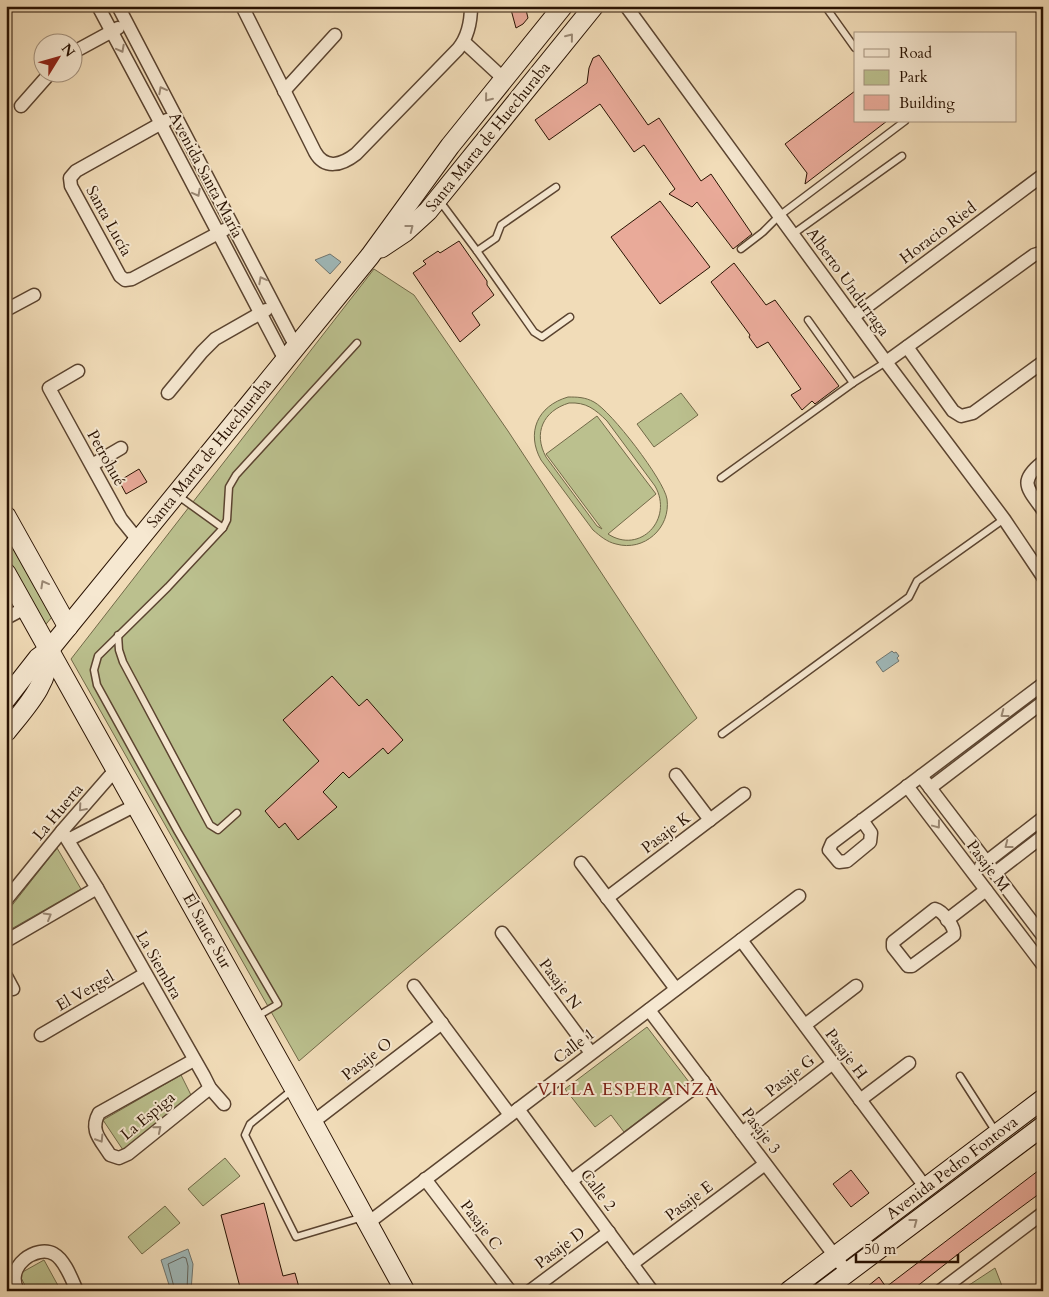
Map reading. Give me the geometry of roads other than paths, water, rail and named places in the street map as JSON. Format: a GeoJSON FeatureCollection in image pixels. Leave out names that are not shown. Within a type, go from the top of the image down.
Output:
{"type":"FeatureCollection","features":[{"type":"Feature","properties":{"kind":"street","name":"Avenida Santa María"},"geometry":{"type":"LineString","coordinates":[[98,6],[261,314],[290,354]]}},
{"type":"Feature","properties":{"kind":"street","name":"Avenida Santa María"},"geometry":{"type":"LineString","coordinates":[[118,6],[275,306],[290,354]]}},
{"type":"Feature","properties":{"kind":"street"},"geometry":{"type":"LineString","coordinates":[[242,6],[318,157],[328,164],[339,164],[349,160],[356,154],[464,42],[470,25],[471,6]]}},
{"type":"Feature","properties":{"kind":"street","name":"Santa Marta de Huechuraba"},"geometry":{"type":"LineString","coordinates":[[6,699],[38,658],[49,650],[68,627],[370,256],[450,146],[563,6]]}},
{"type":"Feature","properties":{"kind":"street","name":"Santa Marta de Huechuraba"},"geometry":{"type":"LineString","coordinates":[[370,256],[420,220],[594,6]]}},
{"type":"Feature","properties":{"kind":"street","name":"Alberto Undurraga"},"geometry":{"type":"LineString","coordinates":[[626,6],[886,362],[1041,569]]}},
{"type":"Feature","properties":{"kind":"street"},"geometry":{"type":"LineString","coordinates":[[82,48],[127,23]]}},
{"type":"Feature","properties":{"kind":"street"},"geometry":{"type":"LineString","coordinates":[[284,92],[335,35]]}},
{"type":"Feature","properties":{"kind":"street"},"geometry":{"type":"LineString","coordinates":[[536,40],[555,56]]}},
{"type":"Feature","properties":{"kind":"street","name":"Santa Marta de Huechuraba"},"geometry":{"type":"LineString","coordinates":[[464,42],[504,79]]}},
{"type":"Feature","properties":{"kind":"street"},"geometry":{"type":"LineString","coordinates":[[21,106],[42,82]]}},
{"type":"Feature","properties":{"kind":"street","name":"Santa Lucía"},"geometry":{"type":"LineString","coordinates":[[176,115],[76,171],[70,178],[72,186],[120,276],[125,280],[132,280],[233,225]]}},
{"type":"Feature","properties":{"kind":"street","name":"Horacio Ried"},"geometry":{"type":"LineString","coordinates":[[853,317],[1043,176]]}},
{"type":"Feature","properties":{"kind":"street"},"geometry":{"type":"LineString","coordinates":[[886,362],[1034,255],[1043,252]]}},
{"type":"Feature","properties":{"kind":"street"},"geometry":{"type":"LineString","coordinates":[[6,310],[34,295]]}},
{"type":"Feature","properties":{"kind":"street"},"geometry":{"type":"LineString","coordinates":[[168,393],[215,339],[275,306]]}},
{"type":"Feature","properties":{"kind":"street"},"geometry":{"type":"LineString","coordinates":[[907,347],[953,411],[962,416],[973,413],[1043,362]]}},
{"type":"Feature","properties":{"kind":"street","name":"Petrohué"},"geometry":{"type":"LineString","coordinates":[[78,371],[49,388],[121,519],[138,540]]}},
{"type":"Feature","properties":{"kind":"street"},"geometry":{"type":"LineString","coordinates":[[92,465],[121,448]]}},
{"type":"Feature","properties":{"kind":"street"},"geometry":{"type":"LineString","coordinates":[[1043,462],[1031,471],[1027,478],[1027,488],[1043,510]]}},
{"type":"Feature","properties":{"kind":"street"},"geometry":{"type":"LineString","coordinates":[[6,516],[68,627]]}},
{"type":"Feature","properties":{"kind":"street","name":"El Sauce Sur"},"geometry":{"type":"LineString","coordinates":[[6,573],[313,1122],[405,1291]]}},
{"type":"Feature","properties":{"kind":"street"},"geometry":{"type":"LineString","coordinates":[[6,618],[25,608]]}},
{"type":"Feature","properties":{"kind":"street"},"geometry":{"type":"LineString","coordinates":[[6,732],[43,681],[48,668],[49,650]]}},
{"type":"Feature","properties":{"kind":"street"},"geometry":{"type":"LineString","coordinates":[[862,820],[1043,684]]}},
{"type":"Feature","properties":{"kind":"street"},"geometry":{"type":"LineString","coordinates":[[930,788],[1043,702]]}},
{"type":"Feature","properties":{"kind":"street","name":"La Huerta"},"geometry":{"type":"LineString","coordinates":[[6,900],[65,836],[116,769]]}},
{"type":"Feature","properties":{"kind":"street"},"geometry":{"type":"LineString","coordinates":[[676,775],[710,820]]}},
{"type":"Feature","properties":{"kind":"street","name":"Pasaje M"},"geometry":{"type":"LineString","coordinates":[[921,776],[1043,936]]}},
{"type":"Feature","properties":{"kind":"street","name":"Pasaje M"},"geometry":{"type":"LineString","coordinates":[[908,786],[986,890],[1040,956]]}},
{"type":"Feature","properties":{"kind":"street","name":"Pasaje K"},"geometry":{"type":"LineString","coordinates":[[607,898],[744,794]]}},
{"type":"Feature","properties":{"kind":"street"},"geometry":{"type":"LineString","coordinates":[[65,836],[136,805]]}},
{"type":"Feature","properties":{"kind":"street"},"geometry":{"type":"LineString","coordinates":[[973,873],[1043,818]]}},
{"type":"Feature","properties":{"kind":"street","name":"La Siembra"},"geometry":{"type":"LineString","coordinates":[[65,836],[210,1088],[224,1104]]}},
{"type":"Feature","properties":{"kind":"street"},"geometry":{"type":"LineString","coordinates":[[995,873],[1043,836]]}},
{"type":"Feature","properties":{"kind":"street"},"geometry":{"type":"LineString","coordinates":[[581,863],[676,989]]}},
{"type":"Feature","properties":{"kind":"street"},"geometry":{"type":"LineString","coordinates":[[6,941],[96,888]]}},
{"type":"Feature","properties":{"kind":"street"},"geometry":{"type":"LineString","coordinates":[[947,920],[986,890]]}},
{"type":"Feature","properties":{"kind":"street","name":"Calle 1"},"geometry":{"type":"LineString","coordinates":[[366,1220],[426,1179],[799,896]]}},
{"type":"Feature","properties":{"kind":"street"},"geometry":{"type":"LineString","coordinates":[[935,909],[939,910],[947,920],[954,931],[952,936],[912,966],[907,965],[893,947],[894,941],[935,909]]}},
{"type":"Feature","properties":{"kind":"street","name":"Pasaje N"},"geometry":{"type":"LineString","coordinates":[[502,933],[591,1053]]}},
{"type":"Feature","properties":{"kind":"street","name":"Pasaje H"},"geometry":{"type":"LineString","coordinates":[[741,940],[926,1188]]}},
{"type":"Feature","properties":{"kind":"street","name":"El Vergel"},"geometry":{"type":"LineString","coordinates":[[41,1035],[145,974]]}},
{"type":"Feature","properties":{"kind":"street"},"geometry":{"type":"LineString","coordinates":[[6,976],[13,989]]}},
{"type":"Feature","properties":{"kind":"street"},"geometry":{"type":"LineString","coordinates":[[414,986],[514,1112]]}},
{"type":"Feature","properties":{"kind":"street"},"geometry":{"type":"LineString","coordinates":[[804,1025],[856,986]]}},
{"type":"Feature","properties":{"kind":"street","name":"Pasaje 3"},"geometry":{"type":"LineString","coordinates":[[649,1010],[848,1272]]}},
{"type":"Feature","properties":{"kind":"street","name":"Pasaje O"},"geometry":{"type":"LineString","coordinates":[[313,1122],[442,1023]]}},
{"type":"Feature","properties":{"kind":"street","name":"La Espiga"},"geometry":{"type":"LineString","coordinates":[[194,1060],[99,1113],[94,1121],[94,1130],[110,1156],[119,1158],[128,1154],[210,1088]]}},
{"type":"Feature","properties":{"kind":"street"},"geometry":{"type":"LineString","coordinates":[[860,1100],[910,1063]]}},
{"type":"Feature","properties":{"kind":"street","name":"Pasaje G"},"geometry":{"type":"LineString","coordinates":[[742,1133],[833,1064]]}},
{"type":"Feature","properties":{"kind":"street"},"geometry":{"type":"LineString","coordinates":[[571,1181],[703,1081]]}},
{"type":"Feature","properties":{"kind":"street","name":"Avenida Pedro Fontova"},"geometry":{"type":"LineString","coordinates":[[789,1291],[1043,1099]]}},
{"type":"Feature","properties":{"kind":"street","name":"Calle 2"},"geometry":{"type":"LineString","coordinates":[[514,1112],[571,1181],[652,1291]]}},
{"type":"Feature","properties":{"kind":"street","name":"Avenida Pedro Fontova"},"geometry":{"type":"LineString","coordinates":[[826,1290],[1043,1126]]}},
{"type":"Feature","properties":{"kind":"street","name":"Pasaje E"},"geometry":{"type":"LineString","coordinates":[[632,1264],[765,1164]]}},
{"type":"Feature","properties":{"kind":"street","name":"Pasaje C"},"geometry":{"type":"LineString","coordinates":[[426,1179],[510,1291]]}},
{"type":"Feature","properties":{"kind":"street"},"geometry":{"type":"LineString","coordinates":[[940,1291],[1043,1213]]}},
{"type":"Feature","properties":{"kind":"street","name":"Pasaje D"},"geometry":{"type":"LineString","coordinates":[[530,1291],[609,1232]]}},
{"type":"Feature","properties":{"kind":"street"},"geometry":{"type":"LineString","coordinates":[[18,1291],[13,1278],[15,1269],[22,1262],[38,1253],[44,1252],[54,1254],[61,1260],[77,1291]]}},
{"type":"Feature","properties":{"kind":"lane"},"geometry":{"type":"LineString","coordinates":[[825,6],[854,47]]}},
{"type":"Feature","properties":{"kind":"lane"},"geometry":{"type":"LineString","coordinates":[[741,248],[763,232],[779,216],[904,122]]}},
{"type":"Feature","properties":{"kind":"lane"},"geometry":{"type":"LineString","coordinates":[[793,234],[902,156]]}},
{"type":"Feature","properties":{"kind":"lane"},"geometry":{"type":"LineString","coordinates":[[477,251],[496,238],[501,225],[556,187]]}},
{"type":"Feature","properties":{"kind":"lane"},"geometry":{"type":"LineString","coordinates":[[438,199],[534,332],[542,337],[570,317]]}},
{"type":"Feature","properties":{"kind":"lane"},"geometry":{"type":"LineString","coordinates":[[808,320],[853,383]]}},
{"type":"Feature","properties":{"kind":"lane"},"geometry":{"type":"LineString","coordinates":[[255,1018],[278,1004],[178,832],[97,685],[94,670],[98,656],[168,587],[223,528],[227,520],[229,487],[236,475],[357,343]]}},
{"type":"Feature","properties":{"kind":"lane"},"geometry":{"type":"LineString","coordinates":[[721,478],[853,383],[886,362]]}},
{"type":"Feature","properties":{"kind":"lane"},"geometry":{"type":"LineString","coordinates":[[176,494],[223,528]]}},
{"type":"Feature","properties":{"kind":"lane"},"geometry":{"type":"LineString","coordinates":[[722,734],[909,597],[917,581],[1004,519]]}},
{"type":"Feature","properties":{"kind":"lane"},"geometry":{"type":"LineString","coordinates":[[118,635],[119,650],[123,662],[210,825],[218,830],[237,813]]}},
{"type":"Feature","properties":{"kind":"lane"},"geometry":{"type":"LineString","coordinates":[[960,1076],[997,1134]]}},
{"type":"Feature","properties":{"kind":"lane"},"geometry":{"type":"LineString","coordinates":[[294,1088],[250,1124],[245,1136],[296,1236],[366,1220]]}},
{"type":"Feature","properties":{"kind":"water"},"geometry":{"type":"Polygon","coordinates":[[[330,254],[341,262],[330,274],[315,260],[330,254]]]}},
{"type":"Feature","properties":{"kind":"water"},"geometry":{"type":"Polygon","coordinates":[[[892,651],[896,652],[899,656],[897,658],[899,661],[883,672],[876,662],[892,651]]]}},
{"type":"Feature","properties":{"kind":"water"},"geometry":{"type":"Polygon","coordinates":[[[188,1249],[193,1264],[191,1291],[171,1291],[161,1260],[188,1249]]]}},
{"type":"Feature","properties":{"kind":"district","name":"VILLA ESPERANZA"},"geometry":{"type":"Point","coordinates":[628,1089]}}]}
